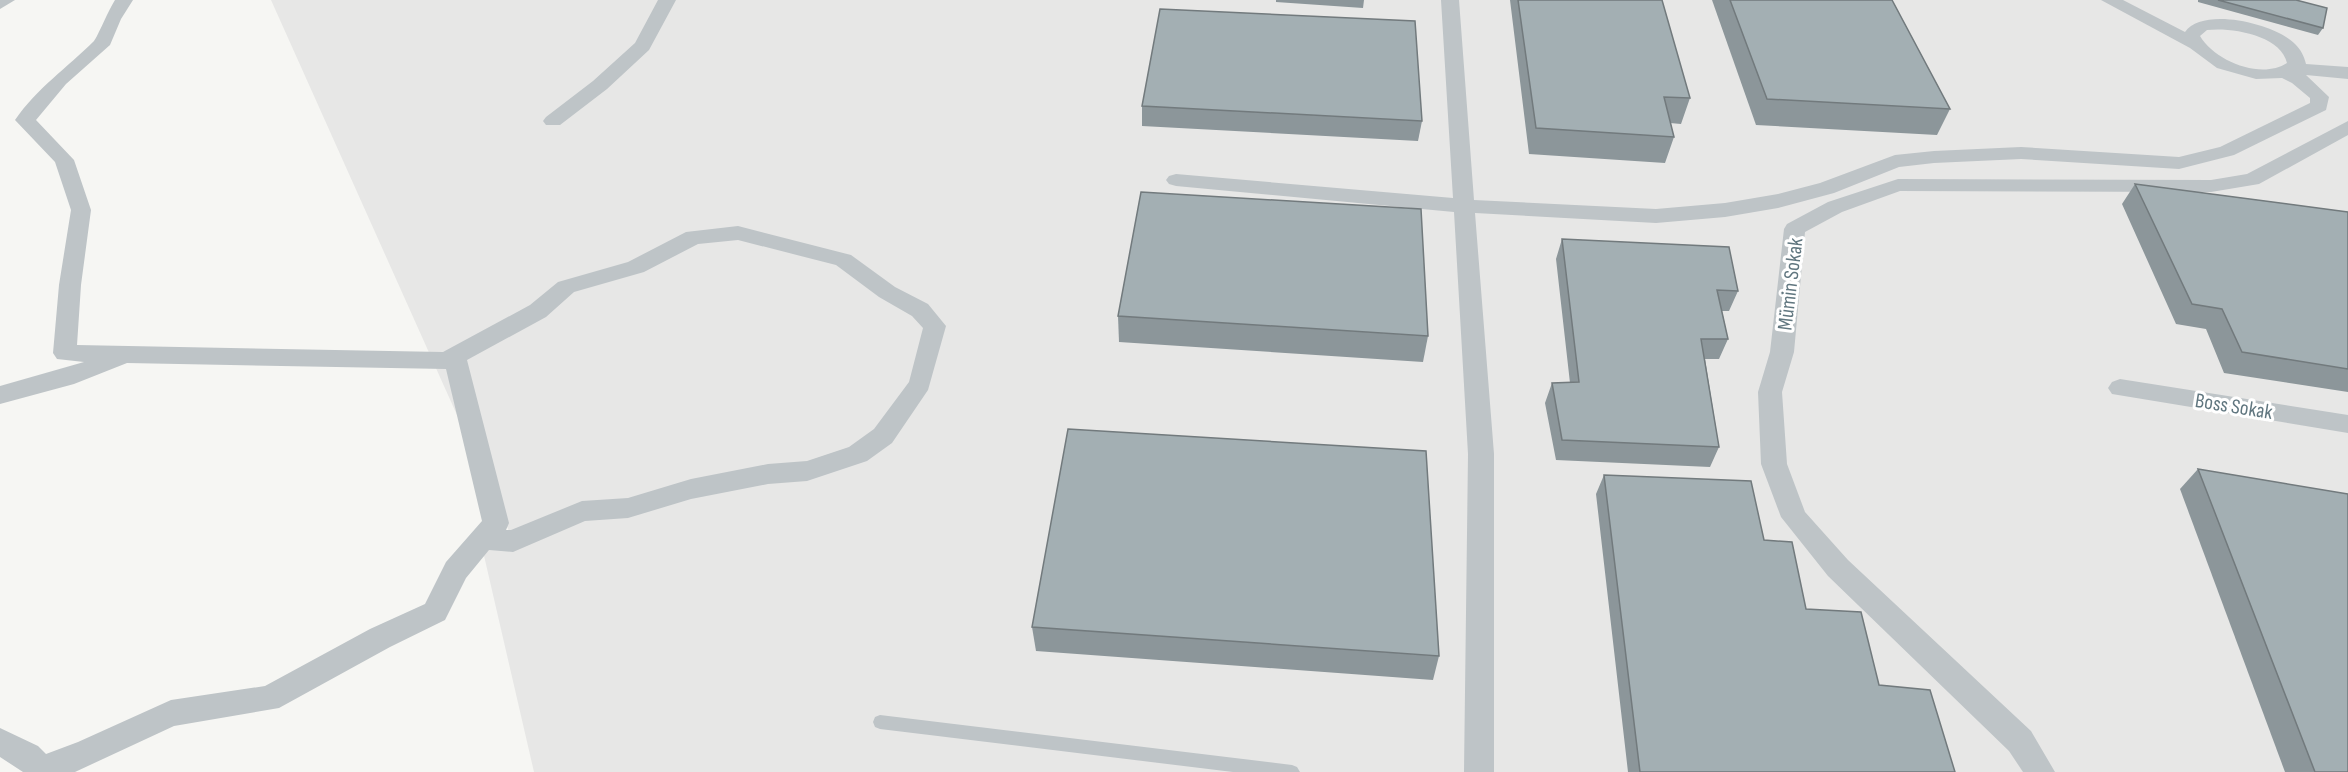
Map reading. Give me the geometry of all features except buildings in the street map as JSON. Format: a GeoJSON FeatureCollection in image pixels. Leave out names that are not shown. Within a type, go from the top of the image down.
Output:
{"type":"FeatureCollection","features":[{"type":"Feature","properties":{"kind":"street"},"geometry":{"type":"LineString","coordinates":[[0,4],[6,0]]}},
{"type":"Feature","properties":{"kind":"street"},"geometry":{"type":"LineString","coordinates":[[0,742],[27,756],[44,772],[46,768],[86,754],[171,713],[269,699],[380,638],[435,612],[456,570],[496,523],[456,361],[65,352],[70,285],[81,210],[64,160],[25,120],[59,80],[104,41],[112,19],[124,0]]}},
{"type":"Feature","properties":{"kind":"street"},"geometry":{"type":"LineString","coordinates":[[553,121],[600,85],[643,46],[667,0]]}},
{"type":"Feature","properties":{"kind":"street"},"geometry":{"type":"LineString","coordinates":[[1450,0],[1481,454],[1479,772]]}},
{"type":"Feature","properties":{"kind":"street"},"geometry":{"type":"LineString","coordinates":[[2110,0],[2194,44],[2208,57],[2230,67],[2265,75],[2292,66],[2348,63]]}},
{"type":"Feature","properties":{"kind":"street"},"geometry":{"type":"LineString","coordinates":[[2136,0],[2202,26]]}},
{"type":"Feature","properties":{"kind":"street"},"geometry":{"type":"LineString","coordinates":[[2248,28],[2260,9]]}},
{"type":"Feature","properties":{"kind":"street"},"geometry":{"type":"LineString","coordinates":[[1176,180],[1465,206],[1656,216],[1725,210],[1778,201],[1827,188],[1895,161],[2021,153],[2179,162],[2227,151],[2319,106],[2320,97],[2292,66],[2281,41],[2231,24],[2202,26],[2194,30],[2191,36],[2194,44]]}},
{"type":"Feature","properties":{"kind":"street"},"geometry":{"type":"LineString","coordinates":[[2292,66],[2348,73]]}},
{"type":"Feature","properties":{"kind":"street","name":"Mümin Sokak"},"geometry":{"type":"LineString","coordinates":[[2040,772],[2020,741],[1838,568],[1794,517],[1774,464],[1770,392],[1782,352],[1795,229],[1835,207],[1898,185],[2211,186],[2252,180],[2348,127]]}},
{"type":"Feature","properties":{"kind":"street"},"geometry":{"type":"LineString","coordinates":[[446,361],[538,311],[566,287],[636,267],[694,237],[738,233],[843,260],[887,292],[920,310],[935,326],[920,384],[883,436],[858,454],[807,471],[768,474],[691,489],[628,508],[582,511],[513,541],[482,538]]}},
{"type":"Feature","properties":{"kind":"street"},"geometry":{"type":"LineString","coordinates":[[0,395],[66,378],[127,354]]}},
{"type":"Feature","properties":{"kind":"street","name":"Boss Sokak"},"geometry":{"type":"LineString","coordinates":[[2120,388],[2348,424]]}},
{"type":"Feature","properties":{"kind":"lane"},"geometry":{"type":"LineString","coordinates":[[880,722],[1292,772]]}},
{"type":"Feature","properties":{"kind":"shaded area"},"geometry":{"type":"Polygon","coordinates":[[[271,0],[2348,0],[2348,772],[534,772],[482,547],[513,540],[271,0]]]}}]}
